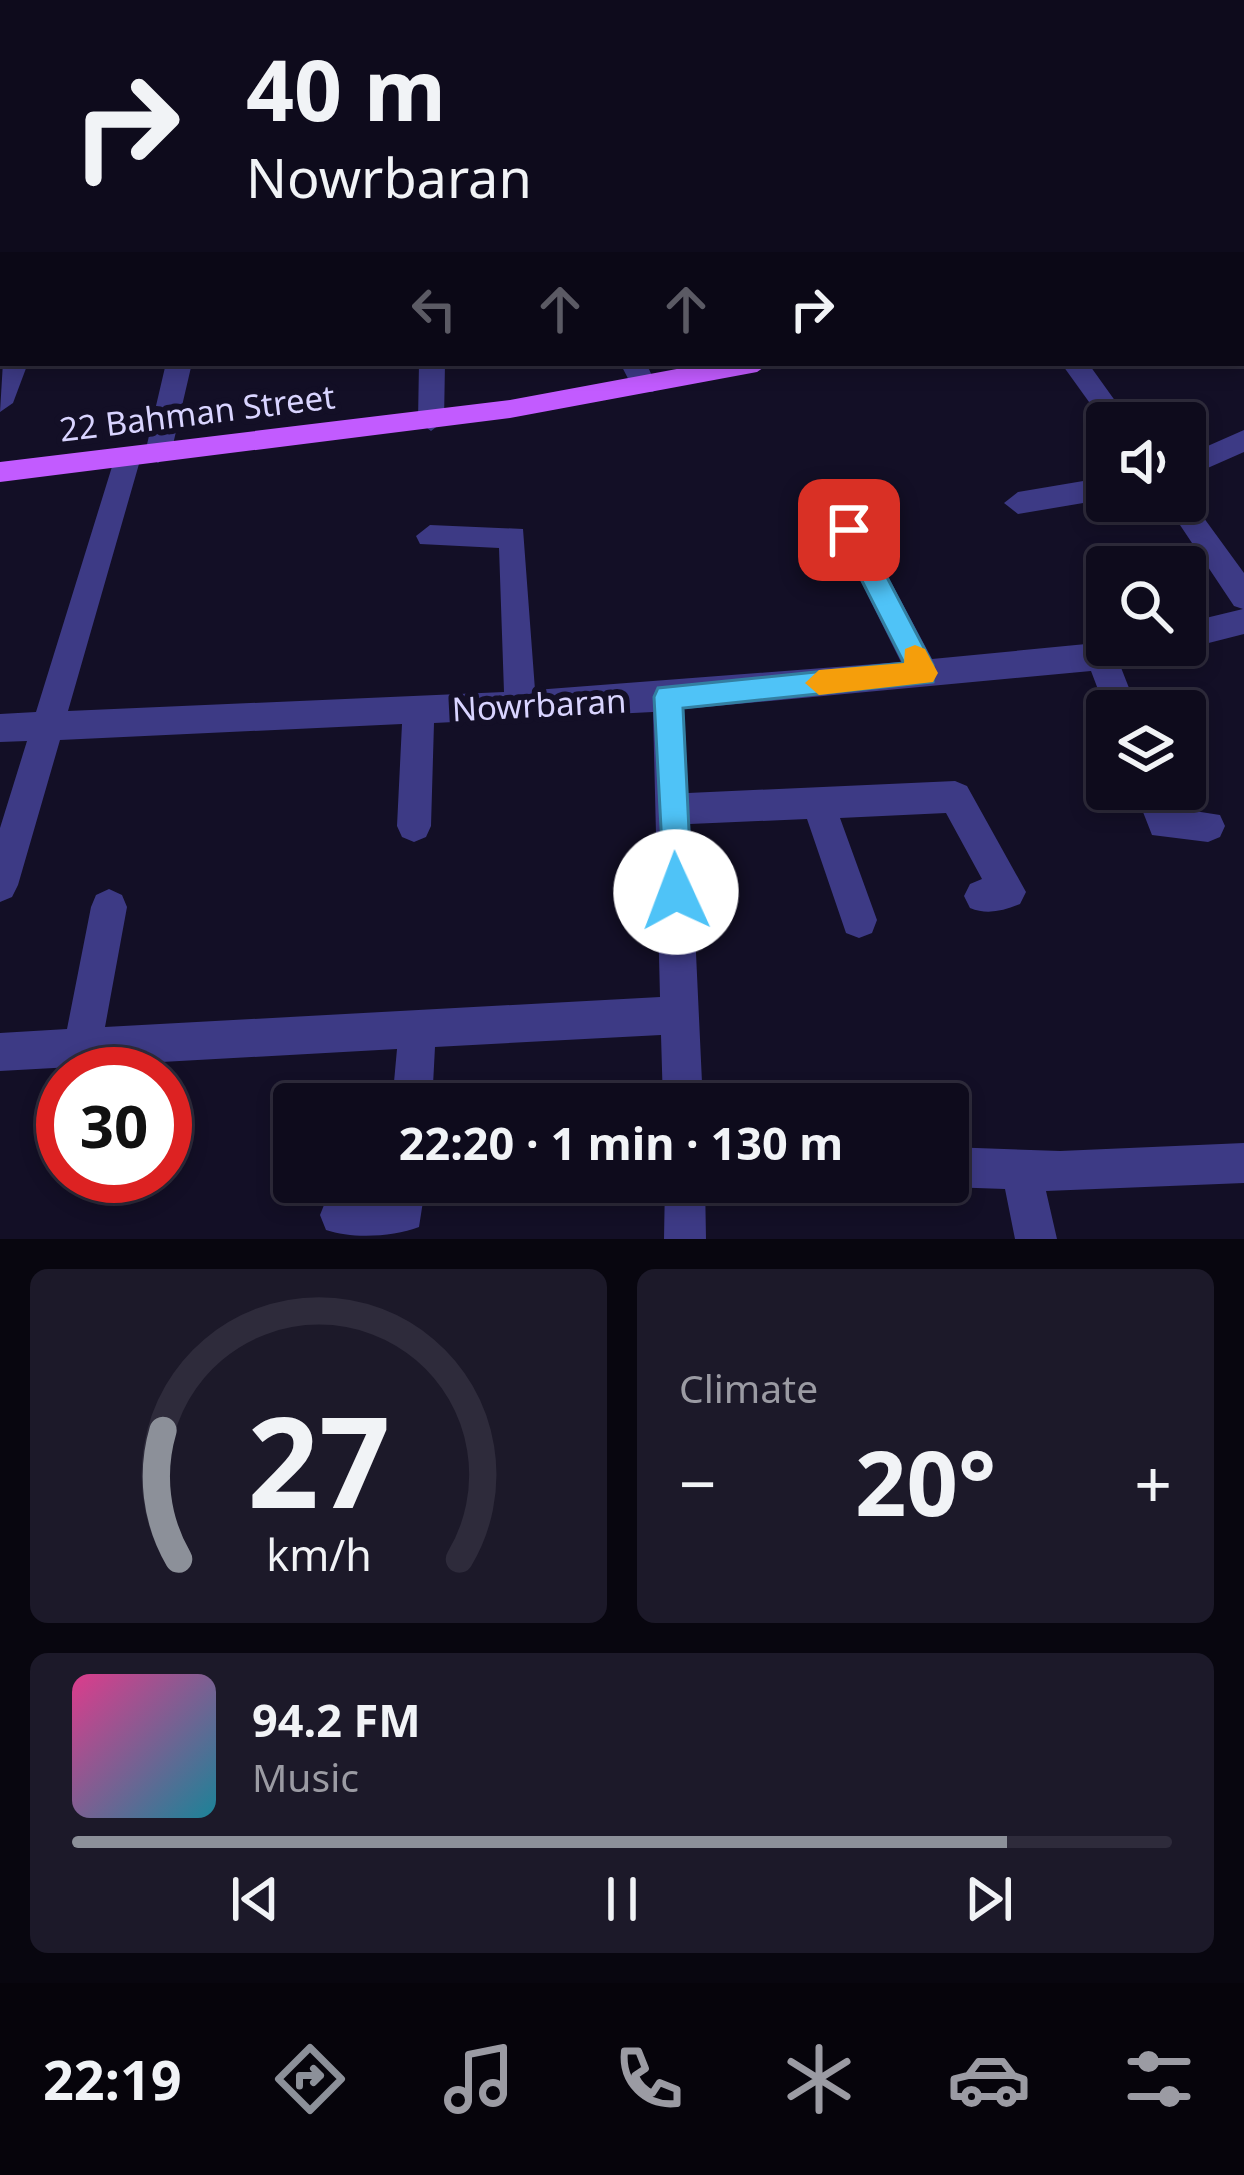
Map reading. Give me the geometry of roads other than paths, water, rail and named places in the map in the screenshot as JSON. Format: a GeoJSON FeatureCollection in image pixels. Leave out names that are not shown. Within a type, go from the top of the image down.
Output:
{"type":"FeatureCollection","features":[{"type":"Feature","properties":{"kind":"main road","name":"22 Bahman Street"},"geometry":{"type":"LineString","coordinates":[[0,472],[431,421],[639,375],[728,366]]}},
{"type":"Feature","properties":{"kind":"street"},"geometry":{"type":"LineString","coordinates":[[0,403],[14,366]]}},
{"type":"Feature","properties":{"kind":"street"},"geometry":{"type":"LineString","coordinates":[[0,885],[143,455],[178,366]]}},
{"type":"Feature","properties":{"kind":"street"},"geometry":{"type":"LineString","coordinates":[[431,421],[432,366]]}},
{"type":"Feature","properties":{"kind":"street"},"geometry":{"type":"LineString","coordinates":[[1076,366],[1103,402]]}},
{"type":"Feature","properties":{"kind":"street"},"geometry":{"type":"LineString","coordinates":[[1206,458],[1244,440]]}},
{"type":"Feature","properties":{"kind":"street"},"geometry":{"type":"LineString","coordinates":[[1018,503],[1086,492]]}},
{"type":"Feature","properties":{"kind":"street"},"geometry":{"type":"LineString","coordinates":[[1192,522],[1244,597]]}},
{"type":"Feature","properties":{"kind":"street"},"geometry":{"type":"LineString","coordinates":[[849,530],[923,673]]}},
{"type":"Feature","properties":{"kind":"street"},"geometry":{"type":"LineString","coordinates":[[430,536],[513,537],[520,706]]}},
{"type":"Feature","properties":{"kind":"street"},"geometry":{"type":"LineString","coordinates":[[1206,631],[1244,621]]}},
{"type":"Feature","properties":{"kind":"street","name":"Nowrbaran"},"geometry":{"type":"LineString","coordinates":[[0,728],[668,697],[1086,658]]}},
{"type":"Feature","properties":{"kind":"street"},"geometry":{"type":"LineString","coordinates":[[668,697],[682,1083]]}},
{"type":"Feature","properties":{"kind":"street"},"geometry":{"type":"LineString","coordinates":[[414,826],[419,711]]}},
{"type":"Feature","properties":{"kind":"street"},"geometry":{"type":"LineString","coordinates":[[673,809],[955,796],[1008,892],[982,896]]}},
{"type":"Feature","properties":{"kind":"street"},"geometry":{"type":"LineString","coordinates":[[818,803],[859,920]]}},
{"type":"Feature","properties":{"kind":"street"},"geometry":{"type":"LineString","coordinates":[[1159,810],[1164,824],[1208,826]]}},
{"type":"Feature","properties":{"kind":"street"},"geometry":{"type":"LineString","coordinates":[[82,1047],[109,907]]}},
{"type":"Feature","properties":{"kind":"street"},"geometry":{"type":"LineString","coordinates":[[103,1047],[680,1015]]}},
{"type":"Feature","properties":{"kind":"street"},"geometry":{"type":"LineString","coordinates":[[413,1083],[417,1032]]}},
{"type":"Feature","properties":{"kind":"street"},"geometry":{"type":"LineString","coordinates":[[0,1052],[36,1050]]}},
{"type":"Feature","properties":{"kind":"street"},"geometry":{"type":"LineString","coordinates":[[969,1169],[1244,1163]]}},
{"type":"Feature","properties":{"kind":"street"},"geometry":{"type":"LineString","coordinates":[[1021,1170],[1036,1239]]}},
{"type":"Feature","properties":{"kind":"street"},"geometry":{"type":"LineString","coordinates":[[341,1215],[404,1212],[405,1203]]}},
{"type":"Feature","properties":{"kind":"street"},"geometry":{"type":"LineString","coordinates":[[685,1203],[686,1239]]}}]}
